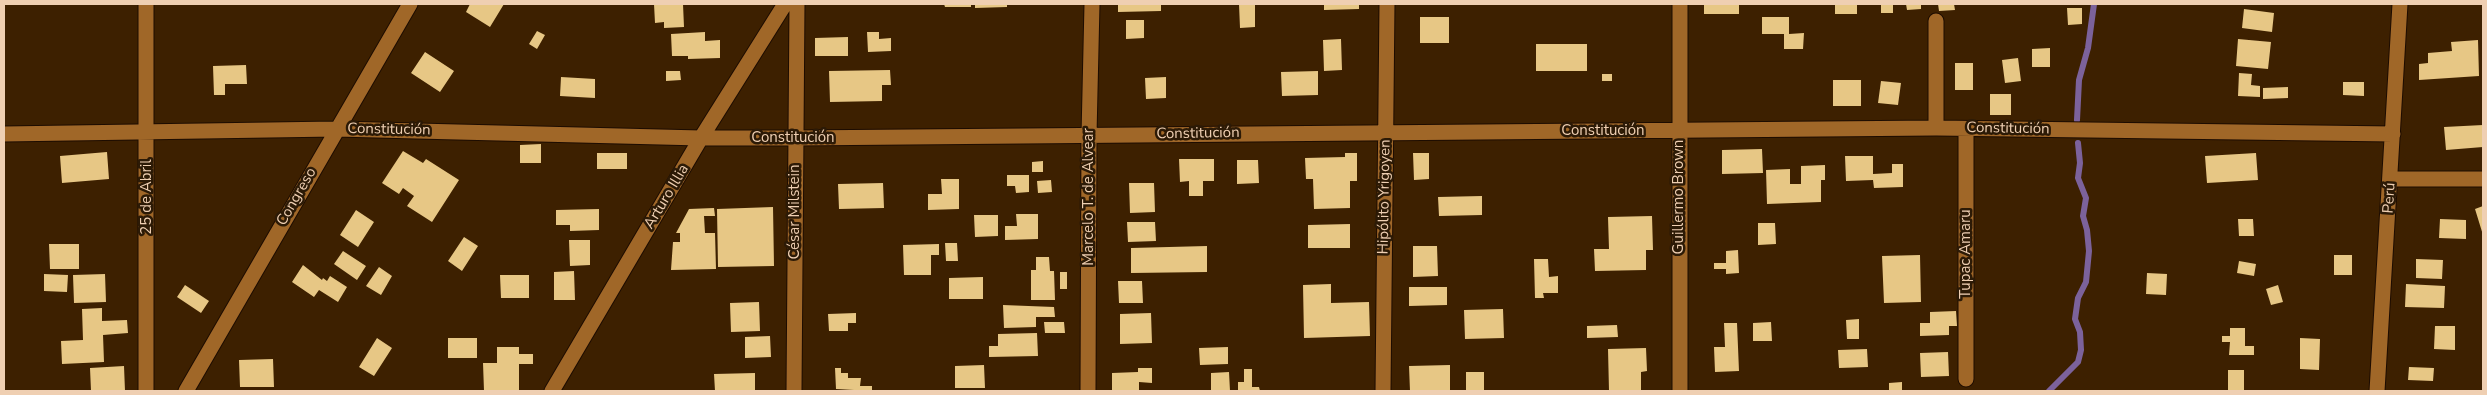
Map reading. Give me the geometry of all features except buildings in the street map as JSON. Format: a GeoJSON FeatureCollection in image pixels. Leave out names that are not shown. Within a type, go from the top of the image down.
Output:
{"type":"FeatureCollection","features":[{"type":"Feature","properties":{"kind":"street","name":"25 de Abril"},"geometry":{"type":"LineString","coordinates":[[146,4],[148,132],[146,391]]}},
{"type":"Feature","properties":{"kind":"street","name":"Congreso"},"geometry":{"type":"LineString","coordinates":[[186,391],[410,4]]}},
{"type":"Feature","properties":{"kind":"street","name":"Arturo Illia"},"geometry":{"type":"LineString","coordinates":[[552,391],[701,138],[785,4]]}},
{"type":"Feature","properties":{"kind":"street","name":"César Milstein"},"geometry":{"type":"LineString","coordinates":[[794,391],[797,4]]}},
{"type":"Feature","properties":{"kind":"street","name":"Marcelo T. de Alvear"},"geometry":{"type":"LineString","coordinates":[[1088,391],[1089,135],[1092,4]]}},
{"type":"Feature","properties":{"kind":"street","name":"Hipólito Yrigoyen"},"geometry":{"type":"LineString","coordinates":[[1383,391],[1387,4]]}},
{"type":"Feature","properties":{"kind":"street","name":"Guillermo Brown"},"geometry":{"type":"LineString","coordinates":[[1680,4],[1680,391]]}},
{"type":"Feature","properties":{"kind":"street","name":"Perú"},"geometry":{"type":"LineString","coordinates":[[2377,391],[2400,4]]}},
{"type":"Feature","properties":{"kind":"street"},"geometry":{"type":"LineString","coordinates":[[1936,21],[1936,128]]}},
{"type":"Feature","properties":{"kind":"street","name":"Constitución"},"geometry":{"type":"LineString","coordinates":[[4,134],[336,129],[701,138],[795,138],[1936,128],[2393,134]]}},
{"type":"Feature","properties":{"kind":"street","name":"Tupac Amaru"},"geometry":{"type":"LineString","coordinates":[[1966,128],[1966,379]]}},
{"type":"Feature","properties":{"kind":"street"},"geometry":{"type":"LineString","coordinates":[[2391,179],[2483,179]]}},
{"type":"Feature","properties":{"kind":"waterway"},"geometry":{"type":"LineString","coordinates":[[2077,120],[2079,80],[2088,48],[2094,4]]}},
{"type":"Feature","properties":{"kind":"waterway"},"geometry":{"type":"LineString","coordinates":[[2049,391],[2078,362],[2081,350],[2080,332],[2075,319],[2078,298],[2086,282],[2089,251],[2087,230],[2083,216],[2086,198],[2078,178],[2080,163],[2078,143]]}}]}
